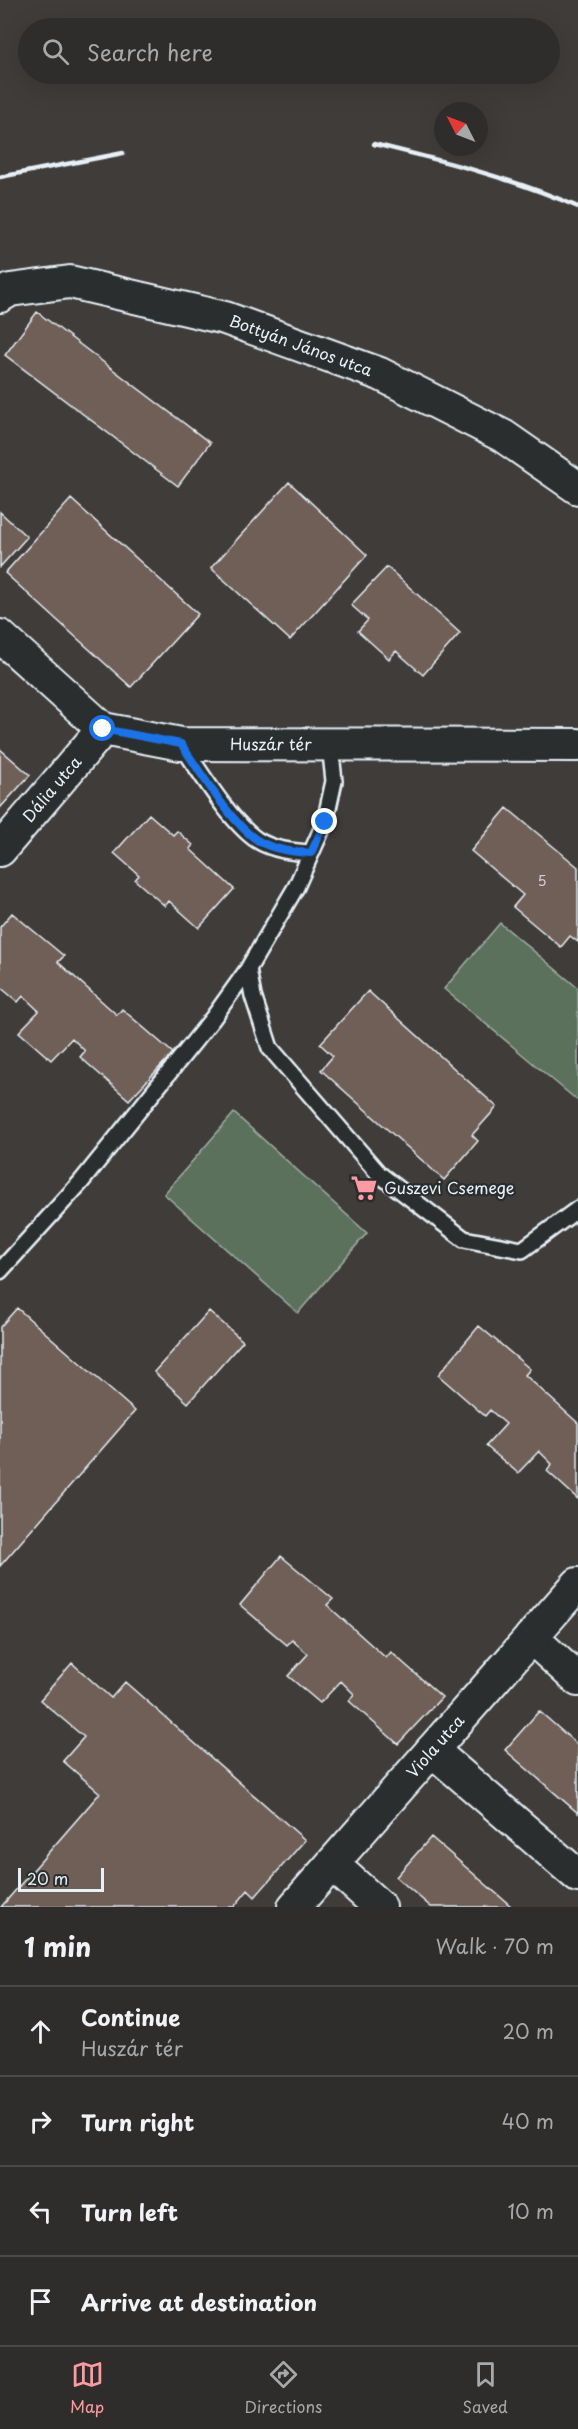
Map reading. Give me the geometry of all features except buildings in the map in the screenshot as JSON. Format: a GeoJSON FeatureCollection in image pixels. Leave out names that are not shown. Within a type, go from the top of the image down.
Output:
{"type":"FeatureCollection","features":[{"type":"Feature","properties":{"kind":"street","name":"Bottyán János utca"},"geometry":{"type":"LineString","coordinates":[[0,296],[10,290],[70,282],[225,318],[380,374],[503,436],[578,488]]}},
{"type":"Feature","properties":{"kind":"street"},"geometry":{"type":"LineString","coordinates":[[0,636],[103,729]]}},
{"type":"Feature","properties":{"kind":"street","name":"Huszár tér"},"geometry":{"type":"LineString","coordinates":[[103,729],[181,744],[578,745]]}},
{"type":"Feature","properties":{"kind":"street","name":"Dália utca"},"geometry":{"type":"LineString","coordinates":[[0,850],[103,729]]}},
{"type":"Feature","properties":{"kind":"street","name":"Viola utca"},"geometry":{"type":"LineString","coordinates":[[294,1907],[578,1584]]}},
{"type":"Feature","properties":{"kind":"street"},"geometry":{"type":"LineString","coordinates":[[531,1637],[578,1680]]}},
{"type":"Feature","properties":{"kind":"street"},"geometry":{"type":"LineString","coordinates":[[432,1750],[578,1876]]}},
{"type":"Feature","properties":{"kind":"street"},"geometry":{"type":"LineString","coordinates":[[332,1864],[380,1907]]}},
{"type":"Feature","properties":{"kind":"lane"},"geometry":{"type":"LineString","coordinates":[[181,744],[212,788],[257,840],[287,852],[311,853]]}},
{"type":"Feature","properties":{"kind":"lane"},"geometry":{"type":"LineString","coordinates":[[0,1271],[81,1182],[213,1018],[248,969],[296,887],[325,822],[334,781],[330,744]]}},
{"type":"Feature","properties":{"kind":"lane"},"geometry":{"type":"LineString","coordinates":[[248,969],[270,1048],[379,1174],[464,1239],[522,1250],[578,1209]]}},
{"type":"Feature","properties":{"kind":"green space"},"geometry":{"type":"Polygon","coordinates":[[[500,923],[578,988],[578,1101],[444,989],[500,923]]]}},
{"type":"Feature","properties":{"kind":"green space"},"geometry":{"type":"Polygon","coordinates":[[[234,1113],[367,1233],[298,1313],[164,1194],[234,1113]]]}},
{"type":"Feature","properties":{"kind":"railway"},"geometry":{"type":"LineString","coordinates":[[374,144],[503,179],[578,207]]}},
{"type":"Feature","properties":{"kind":"railway"},"geometry":{"type":"LineString","coordinates":[[0,177],[123,153]]}},
{"type":"Feature","properties":{"kind":"place","name":"Guszevi Csemege"},"geometry":{"type":"Point","coordinates":[364,1188]}},
{"type":"Feature","properties":{"kind":"route"},"geometry":{"type":"LineString","coordinates":[[103,729],[181,744],[240,824],[257,840],[287,852],[311,853],[325,822]]}}]}
